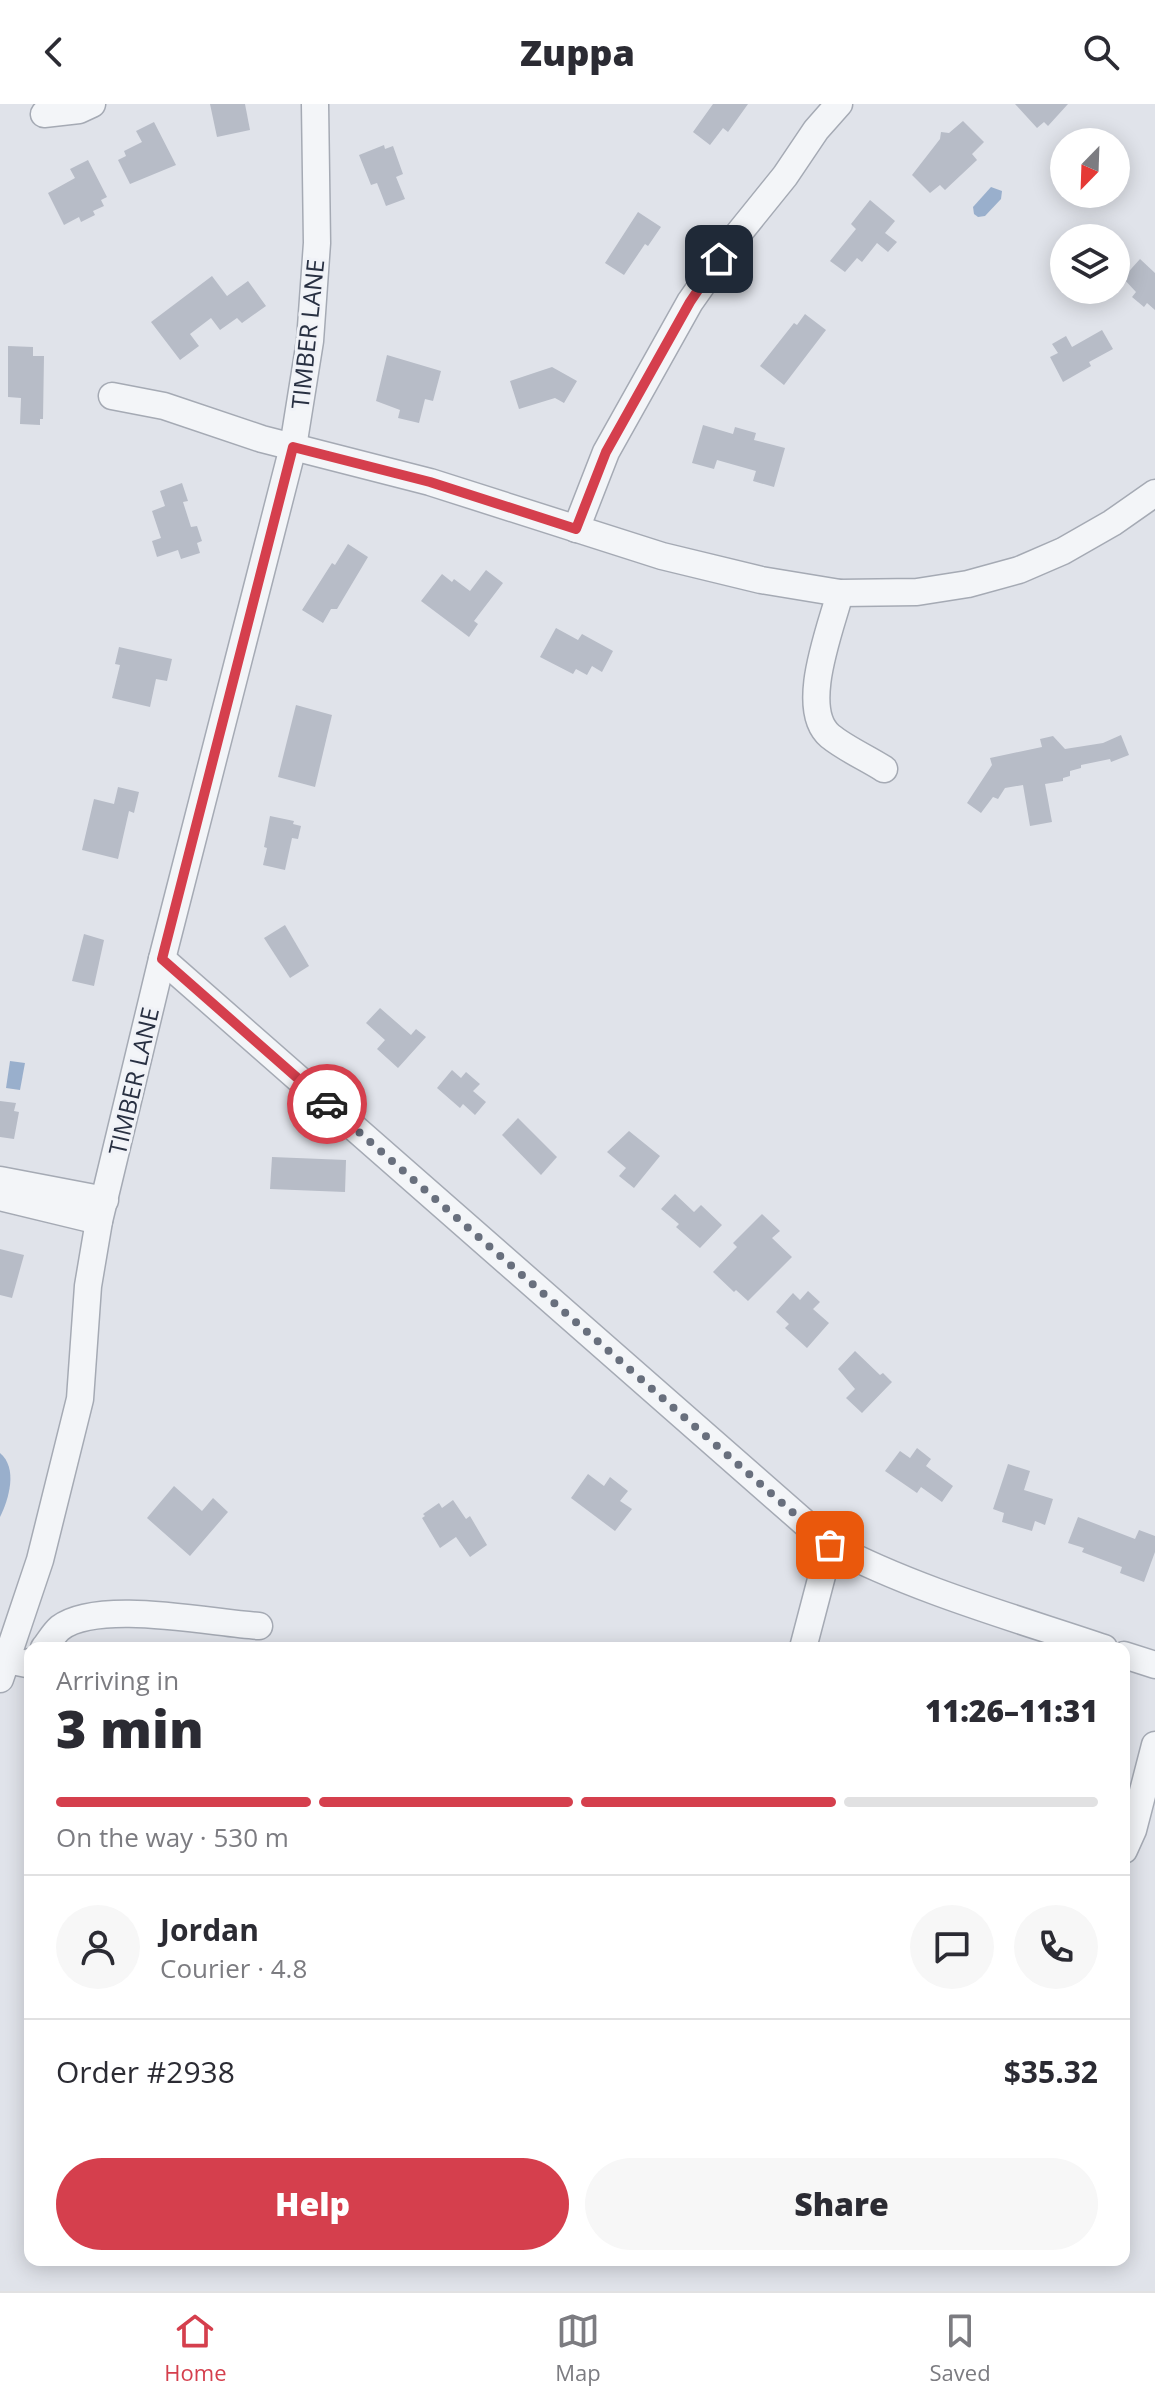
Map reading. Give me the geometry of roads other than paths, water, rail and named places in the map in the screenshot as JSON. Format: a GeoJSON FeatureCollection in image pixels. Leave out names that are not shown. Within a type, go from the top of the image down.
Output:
{"type":"FeatureCollection","features":[{"type":"Feature","properties":{"kind":"street"},"geometry":{"type":"LineString","coordinates":[[44,114],[79,110],[92,104]]}},
{"type":"Feature","properties":{"kind":"street","name":"TIMBER LANE"},"geometry":{"type":"LineString","coordinates":[[12,1667],[80,1399],[88,1286],[102,1210],[162,959],[293,447],[310,341],[317,243],[315,104]]}},
{"type":"Feature","properties":{"kind":"street"},"geometry":{"type":"LineString","coordinates":[[576,529],[606,452],[690,302],[816,130],[839,104]]}},
{"type":"Feature","properties":{"kind":"street"},"geometry":{"type":"LineString","coordinates":[[112,396],[164,406],[293,447],[430,482],[662,556],[761,580],[840,593],[917,592],[968,584],[1019,570],[1063,551],[1112,523],[1155,493]]}},
{"type":"Feature","properties":{"kind":"street"},"geometry":{"type":"LineString","coordinates":[[840,593],[816,689],[817,716],[828,734],[884,769]]}},
{"type":"Feature","properties":{"kind":"street"},"geometry":{"type":"LineString","coordinates":[[162,959],[830,1545],[967,1602],[1086,1642]]}},
{"type":"Feature","properties":{"kind":"street"},"geometry":{"type":"LineString","coordinates":[[0,1180],[102,1210]]}},
{"type":"Feature","properties":{"kind":"street"},"geometry":{"type":"LineString","coordinates":[[0,1197],[102,1210]]}},
{"type":"Feature","properties":{"kind":"street"},"geometry":{"type":"LineString","coordinates":[[804,1642],[830,1545]]}},
{"type":"Feature","properties":{"kind":"street"},"geometry":{"type":"LineString","coordinates":[[49,1642],[60,1628],[114,1613],[259,1626]]}},
{"type":"Feature","properties":{"kind":"street"},"geometry":{"type":"LineString","coordinates":[[1130,1657],[1155,1665]]}},
{"type":"Feature","properties":{"kind":"street"},"geometry":{"type":"LineString","coordinates":[[1130,1837],[1155,1745]]}},
{"type":"Feature","properties":{"kind":"water"},"geometry":{"type":"Polygon","coordinates":[[[991,187],[1002,191],[1001,199],[985,216],[978,217],[973,207],[991,187]]]}},
{"type":"Feature","properties":{"kind":"water"},"geometry":{"type":"Polygon","coordinates":[[[10,1061],[25,1063],[20,1090],[6,1088],[10,1061]]]}},
{"type":"Feature","properties":{"kind":"water"},"geometry":{"type":"Polygon","coordinates":[[[0,1453],[9,1467],[10,1484],[0,1517],[0,1453]]]}}]}
